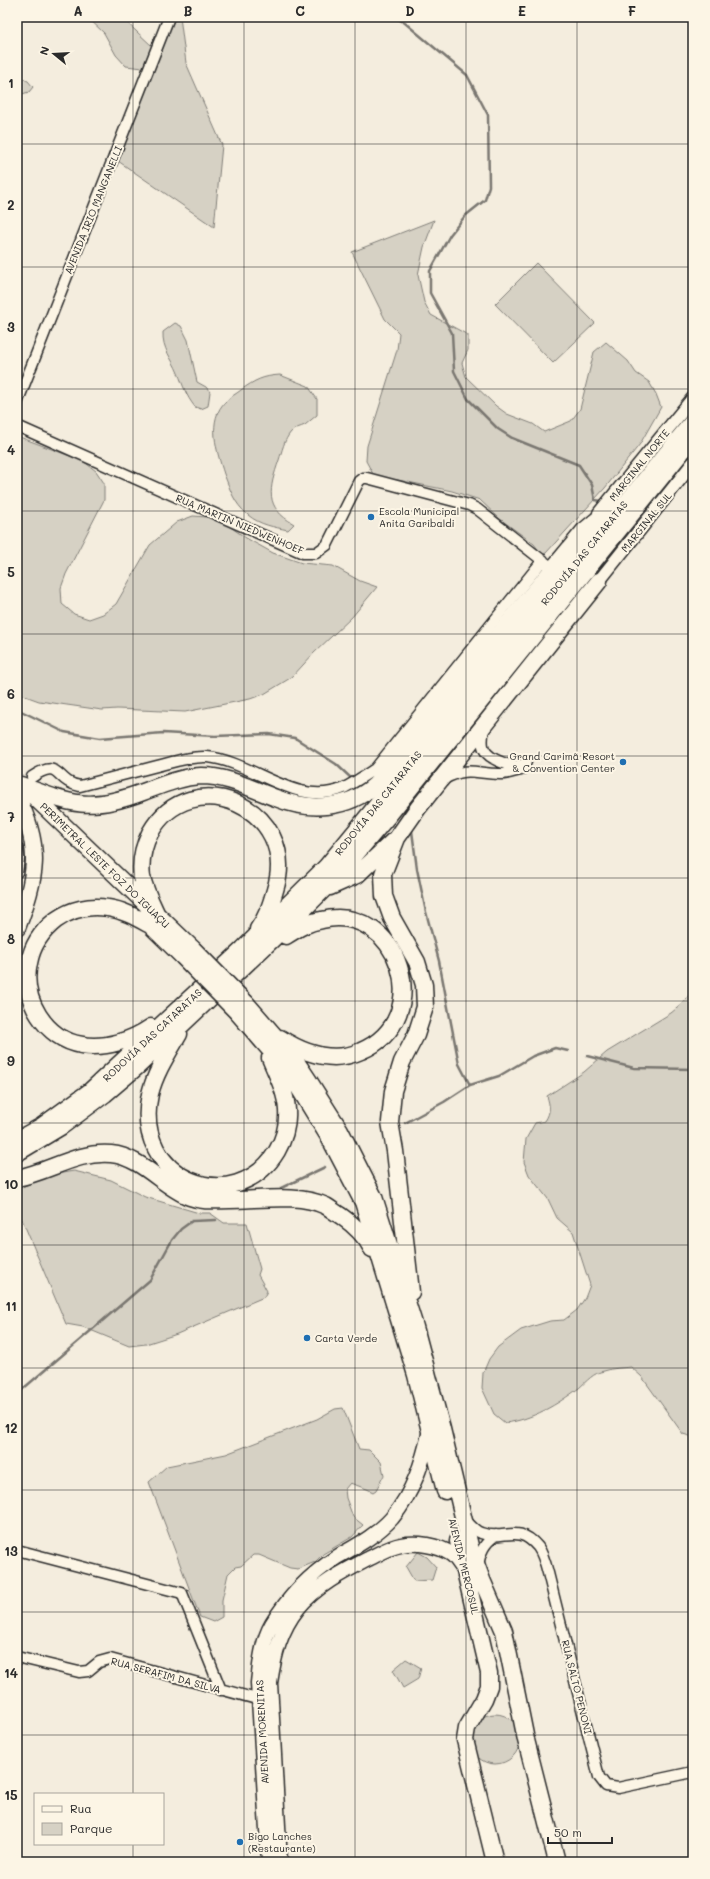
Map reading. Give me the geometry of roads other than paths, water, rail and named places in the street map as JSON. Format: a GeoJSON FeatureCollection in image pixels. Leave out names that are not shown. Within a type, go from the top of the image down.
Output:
{"type":"FeatureCollection","features":[{"type":"Feature","properties":{"kind":"highway","name":"RODOVÍA DAS CATARATAS"},"geometry":{"type":"LineString","coordinates":[[17,1140],[42,1126],[89,1092],[243,949],[326,867],[693,421]]}},
{"type":"Feature","properties":{"kind":"highway","name":"RODOVÍA DAS CATARATAS"},"geometry":{"type":"LineString","coordinates":[[17,1153],[62,1126],[105,1094],[188,1019],[322,892],[388,816],[693,438]]}},
{"type":"Feature","properties":{"kind":"highway"},"geometry":{"type":"LineString","coordinates":[[17,928],[31,888],[34,858],[21,787],[68,802],[98,804],[116,801],[183,778],[210,776],[232,780],[275,798],[300,805],[328,806],[364,795],[375,785],[548,564],[644,480]]}},
{"type":"Feature","properties":{"kind":"highway"},"geometry":{"type":"LineString","coordinates":[[550,615],[599,581]]}},
{"type":"Feature","properties":{"kind":"highway"},"geometry":{"type":"LineString","coordinates":[[322,892],[357,875],[397,838],[435,785],[599,581]]}},
{"type":"Feature","properties":{"kind":"highway","name":"PERIMETRAL LESTE FOZ DO IGUAÇU"},"geometry":{"type":"LineString","coordinates":[[21,787],[154,921],[188,953],[241,1007],[264,1033]]}},
{"type":"Feature","properties":{"kind":"highway"},"geometry":{"type":"LineString","coordinates":[[154,921],[144,885],[142,871],[144,846],[153,829],[166,814],[174,808],[191,800],[211,797],[239,803],[255,814],[268,828],[276,846],[279,865],[277,884],[264,921],[243,949]]}},
{"type":"Feature","properties":{"kind":"highway"},"geometry":{"type":"LineString","coordinates":[[397,838],[383,874],[384,896],[392,918],[417,962],[424,985],[425,1007],[416,1036],[402,1062],[393,1091],[390,1122],[395,1151],[415,1327]]}},
{"type":"Feature","properties":{"kind":"highway"},"geometry":{"type":"LineString","coordinates":[[154,921],[118,910],[101,907],[74,911],[55,921],[40,936],[29,959],[27,985],[34,1009],[44,1023],[61,1037],[82,1045],[98,1046],[124,1041],[142,1034],[188,1000]]}},
{"type":"Feature","properties":{"kind":"highway"},"geometry":{"type":"LineString","coordinates":[[264,948],[305,924],[322,919],[349,920],[373,931],[386,942],[399,966],[403,983],[399,1010],[392,1026],[380,1040],[356,1053],[330,1057],[312,1054],[264,1033]]}},
{"type":"Feature","properties":{"kind":"highway"},"geometry":{"type":"LineString","coordinates":[[188,1019],[164,1059],[153,1084],[149,1102],[148,1120],[154,1146],[163,1162],[177,1174],[201,1184],[228,1185],[250,1177],[269,1162],[283,1138],[287,1114],[283,1090],[264,1033]]}},
{"type":"Feature","properties":{"kind":"highway"},"geometry":{"type":"LineString","coordinates":[[264,1033],[293,1058],[340,1130],[363,1174],[374,1197],[415,1327]]}},
{"type":"Feature","properties":{"kind":"highway"},"geometry":{"type":"LineString","coordinates":[[264,1033],[341,1158],[363,1202],[383,1270]]}},
{"type":"Feature","properties":{"kind":"highway"},"geometry":{"type":"LineString","coordinates":[[17,1178],[77,1158],[98,1154],[112,1154],[136,1163],[174,1190],[191,1198],[205,1201],[284,1198],[325,1206],[352,1224],[367,1240],[383,1270]]}},
{"type":"Feature","properties":{"kind":"highway","name":"AVENIDA MERCOSUL"},"geometry":{"type":"LineString","coordinates":[[383,1270],[416,1374],[430,1430],[472,1572],[504,1631],[526,1740],[557,1862]]}},
{"type":"Feature","properties":{"kind":"highway","name":"AVENIDA MERCOSUL"},"geometry":{"type":"LineString","coordinates":[[415,1327],[471,1550],[472,1572],[489,1673],[489,1686],[484,1699],[467,1728],[465,1740],[495,1862]]}},
{"type":"Feature","properties":{"kind":"main road","name":"AVENIDA MORENITAS"},"geometry":{"type":"LineString","coordinates":[[280,1862],[274,1832],[264,1702],[258,1683],[261,1657],[271,1625],[308,1578],[376,1533],[391,1519],[404,1500],[424,1459],[430,1430]]}},
{"type":"Feature","properties":{"kind":"main road","name":"AVENIDA MORENITAS"},"geometry":{"type":"LineString","coordinates":[[264,1702],[270,1683],[273,1660],[283,1630],[298,1607],[315,1591],[339,1575],[390,1549],[400,1545],[416,1544],[434,1547],[452,1554],[472,1572]]}},
{"type":"Feature","properties":{"kind":"main road","name":"AVENIDA MORENITAS"},"geometry":{"type":"LineString","coordinates":[[268,1862],[274,1832]]}},
{"type":"Feature","properties":{"kind":"street","name":"AVENIDA IRIO MANGANELLI"},"geometry":{"type":"LineString","coordinates":[[17,403],[169,17]]}},
{"type":"Feature","properties":{"kind":"street","name":"MARGINAL NORTE"},"geometry":{"type":"LineString","coordinates":[[584,532],[693,398]]}},
{"type":"Feature","properties":{"kind":"street","name":"RUA MARTIN NIEDWENHOEF"},"geometry":{"type":"LineString","coordinates":[[17,426],[303,553],[316,553],[327,545],[359,481],[363,478],[367,478],[469,505],[477,509],[548,564]]}},
{"type":"Feature","properties":{"kind":"street","name":"MARGINAL SUL"},"geometry":{"type":"LineString","coordinates":[[599,581],[693,463]]}},
{"type":"Feature","properties":{"kind":"street"},"geometry":{"type":"LineString","coordinates":[[21,787],[43,769],[50,768],[57,771],[69,782],[80,786],[184,760],[206,757],[228,762],[287,786],[304,791],[322,792],[344,788],[375,769],[548,564]]}},
{"type":"Feature","properties":{"kind":"street"},"geometry":{"type":"LineString","coordinates":[[435,785],[452,774],[469,770],[502,774],[521,770],[526,762],[522,765],[510,765],[489,756],[484,749],[482,740],[485,723]]}},
{"type":"Feature","properties":{"kind":"street"},"geometry":{"type":"LineString","coordinates":[[17,847],[19,858],[17,872]]}},
{"type":"Feature","properties":{"kind":"street","name":"RUA SALTO PENONI"},"geometry":{"type":"LineString","coordinates":[[463,1517],[480,1533],[496,1535],[512,1533],[526,1536],[539,1548],[548,1573],[599,1777],[606,1786],[618,1788],[693,1772]]}},
{"type":"Feature","properties":{"kind":"street"},"geometry":{"type":"LineString","coordinates":[[472,1572],[482,1548],[488,1540],[496,1535]]}},
{"type":"Feature","properties":{"kind":"street"},"geometry":{"type":"LineString","coordinates":[[17,1550],[182,1593],[221,1690]]}},
{"type":"Feature","properties":{"kind":"street","name":"RUA SERAFIM DA SILVA"},"geometry":{"type":"LineString","coordinates":[[17,1657],[78,1672],[88,1671],[99,1662],[110,1660],[264,1702]]}},
{"type":"Feature","properties":{"kind":"waterway"},"geometry":{"type":"LineString","coordinates":[[395,17],[405,23],[467,75],[488,115],[489,186],[485,200],[465,216],[450,235],[430,271],[430,293],[452,333],[454,371],[468,399],[498,429],[512,438],[579,465],[592,485],[595,500],[602,501]]}},
{"type":"Feature","properties":{"kind":"waterway"},"geometry":{"type":"LineString","coordinates":[[17,709],[64,732],[100,738],[163,733],[215,736],[269,734],[295,738],[336,764],[352,779]]}},
{"type":"Feature","properties":{"kind":"waterway"},"geometry":{"type":"LineString","coordinates":[[412,831],[417,869],[426,912],[439,961],[459,1064],[470,1085]]}},
{"type":"Feature","properties":{"kind":"waterway"},"geometry":{"type":"LineString","coordinates":[[405,1123],[444,1102],[470,1085],[499,1076],[533,1056],[555,1048],[568,1051]]}},
{"type":"Feature","properties":{"kind":"waterway"},"geometry":{"type":"LineString","coordinates":[[587,1056],[634,1068],[693,1069]]}},
{"type":"Feature","properties":{"kind":"waterway"},"geometry":{"type":"LineString","coordinates":[[281,1188],[325,1167]]}},
{"type":"Feature","properties":{"kind":"waterway"},"geometry":{"type":"LineString","coordinates":[[17,1394],[150,1280],[172,1240],[181,1229],[192,1221],[216,1220]]}},
{"type":"Feature","properties":{"kind":"place","name":"Escola Municipal Anita Garibaldi"},"geometry":{"type":"Point","coordinates":[371,517]}},
{"type":"Feature","properties":{"kind":"place","name":"Grand Carimã Resort & Convention Center"},"geometry":{"type":"Point","coordinates":[623,762]}},
{"type":"Feature","properties":{"kind":"place","name":"Carta Verde"},"geometry":{"type":"Point","coordinates":[307,1338]}},
{"type":"Feature","properties":{"kind":"place","name":"Bigo Lanches (Restaurante)"},"geometry":{"type":"Point","coordinates":[240,1842]}}]}
